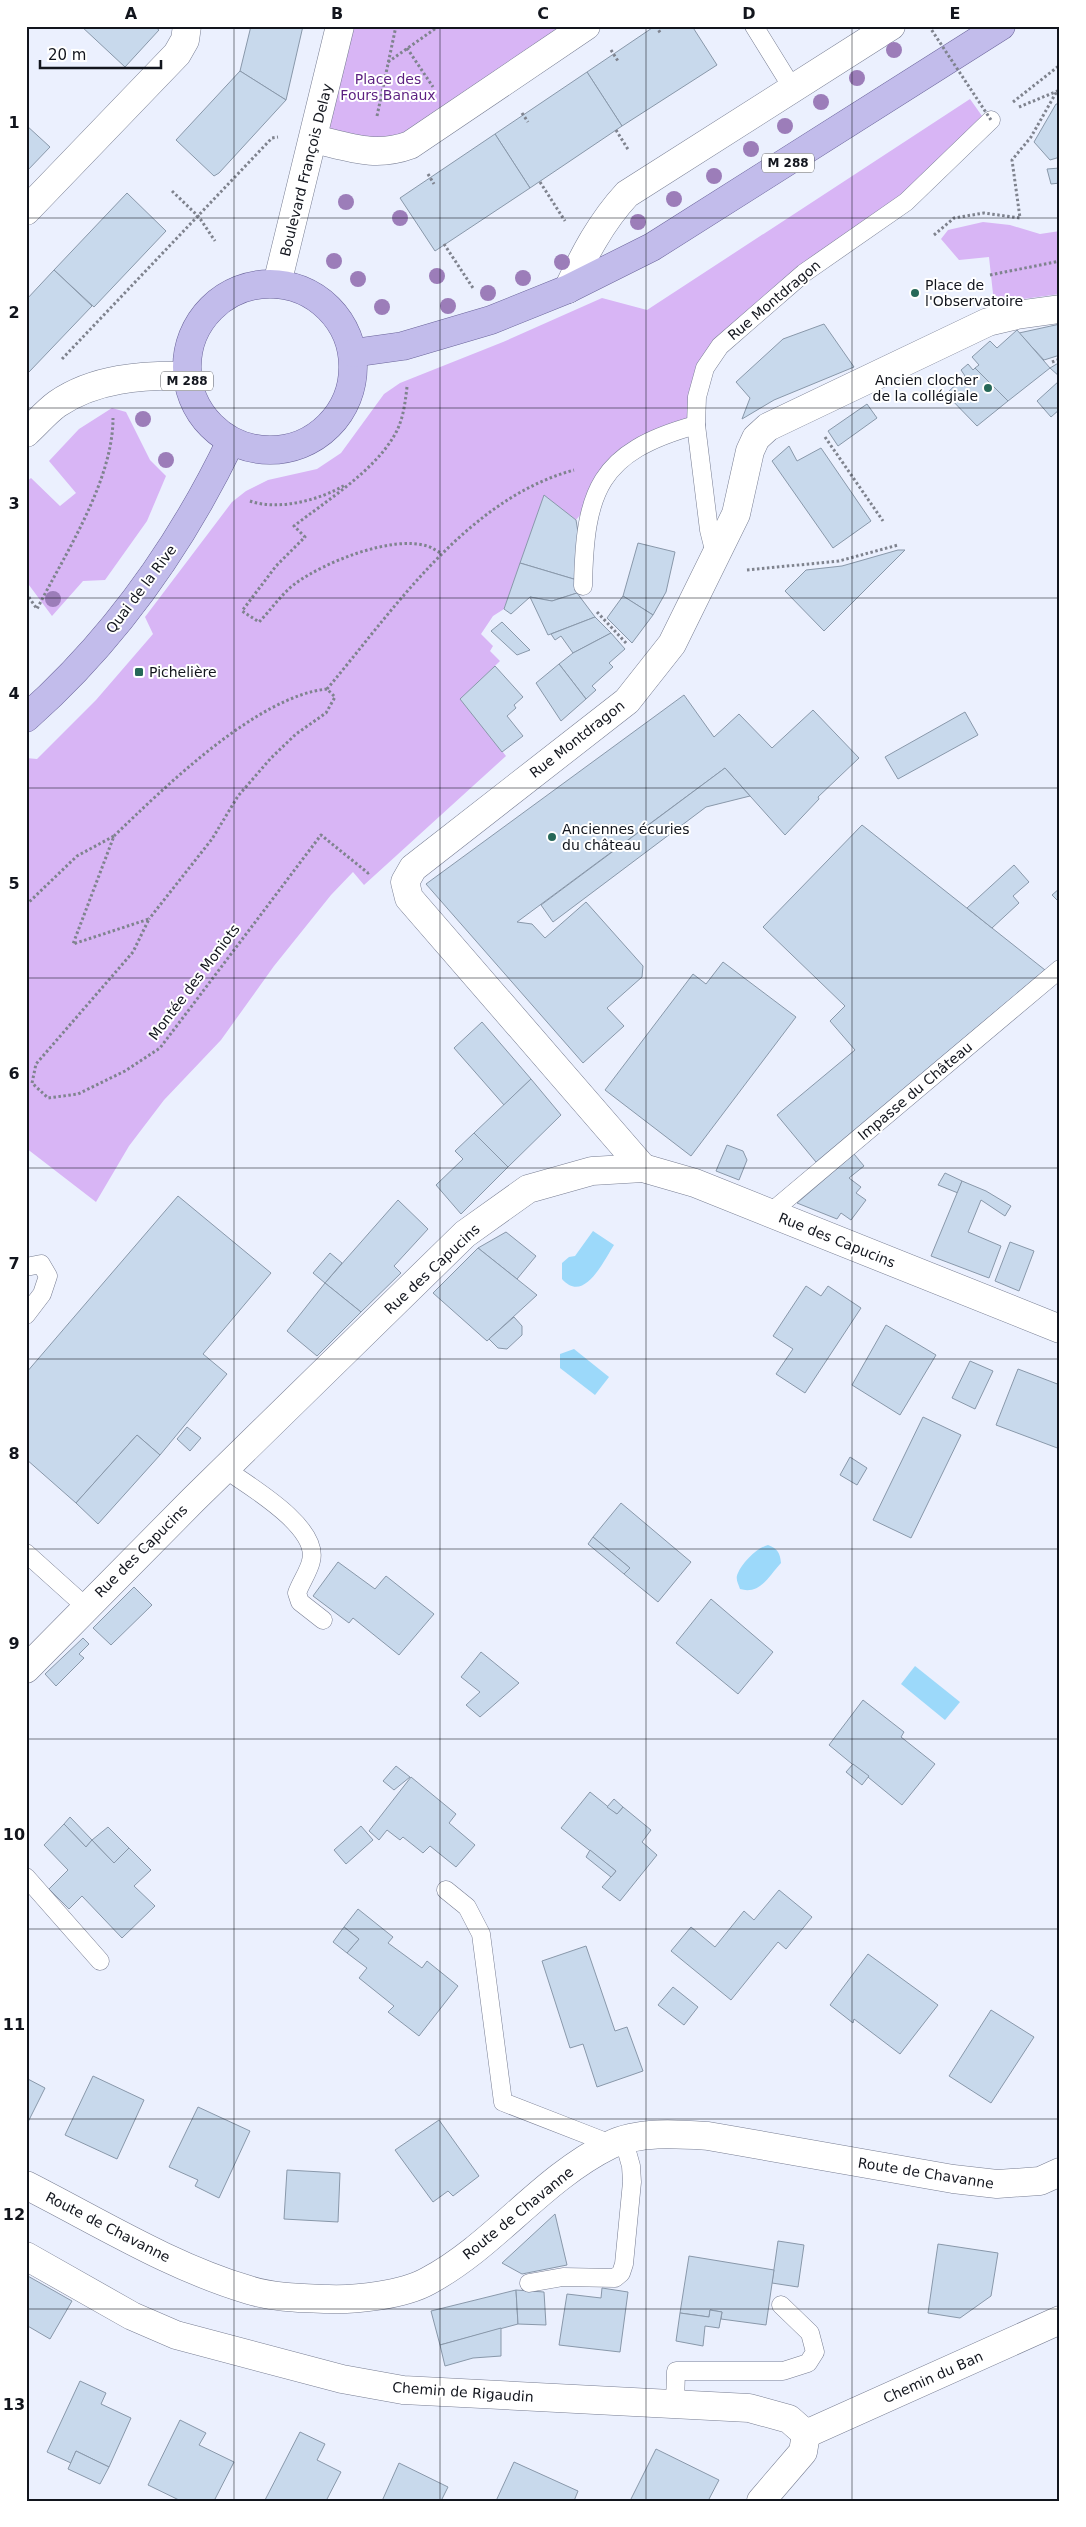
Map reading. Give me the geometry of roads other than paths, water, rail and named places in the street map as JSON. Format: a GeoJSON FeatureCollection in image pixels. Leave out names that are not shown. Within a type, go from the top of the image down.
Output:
{"type":"FeatureCollection","features":[{"type":"Feature","properties":{"kind":"main road","name":"M 288"},"geometry":{"type":"LineString","coordinates":[[353,353],[403,346],[491,320],[568,289],[652,247],[1001,26]]}},
{"type":"Feature","properties":{"kind":"main road","name":"M 288"},"geometry":{"type":"LineString","coordinates":[[278,284],[304,290],[327,305],[344,327],[353,353],[353,379],[345,404],[330,426],[308,442],[282,450],[256,450],[231,441],[214,430],[200,414],[191,396],[186,376],[190,344],[195,328],[210,308],[229,294],[252,285],[278,284]]}},
{"type":"Feature","properties":{"kind":"main road","name":"Quai de la Rive"},"geometry":{"type":"LineString","coordinates":[[26,718],[64,681],[105,636],[159,567],[191,518],[231,441]]}},
{"type":"Feature","properties":{"kind":"street"},"geometry":{"type":"LineString","coordinates":[[26,211],[177,54],[185,40],[187,26]]}},
{"type":"Feature","properties":{"kind":"street","name":"Boulevard François Delay"},"geometry":{"type":"LineString","coordinates":[[278,284],[340,26]]}},
{"type":"Feature","properties":{"kind":"street"},"geometry":{"type":"LineString","coordinates":[[314,139],[370,152],[392,151],[410,145],[586,26]]}},
{"type":"Feature","properties":{"kind":"street"},"geometry":{"type":"LineString","coordinates":[[568,289],[581,260],[606,220],[627,194],[891,26]]}},
{"type":"Feature","properties":{"kind":"street"},"geometry":{"type":"LineString","coordinates":[[714,558],[736,514],[750,451],[756,438],[768,427],[988,322],[1017,315],[1060,309]]}},
{"type":"Feature","properties":{"kind":"street"},"geometry":{"type":"LineString","coordinates":[[26,433],[57,404],[82,390],[111,381],[157,375],[186,376]]}},
{"type":"Feature","properties":{"kind":"street","name":"Rue Montdragon"},"geometry":{"type":"LineString","coordinates":[[644,1168],[409,898],[405,882],[413,868],[627,701],[672,644],[714,558]]}},
{"type":"Feature","properties":{"kind":"street","name":"Rue des Capucins"},"geometry":{"type":"LineString","coordinates":[[26,1670],[86,1607],[465,1234],[528,1189],[592,1171],[644,1168],[695,1183],[1060,1329]]}},
{"type":"Feature","properties":{"kind":"street","name":"Route de Chavanne"},"geometry":{"type":"LineString","coordinates":[[26,2185],[181,2265],[250,2290],[293,2298],[341,2300],[383,2295],[427,2282],[466,2256],[557,2178],[618,2143],[650,2135],[708,2136],[953,2179],[998,2184],[1040,2181],[1060,2172]]}},
{"type":"Feature","properties":{"kind":"street","name":"Chemin de Rigaudin"},"geometry":{"type":"LineString","coordinates":[[26,2256],[132,2316],[176,2335],[342,2379],[403,2390],[749,2408],[789,2419],[806,2434]]}},
{"type":"Feature","properties":{"kind":"street","name":"Chemin du Ban"},"geometry":{"type":"LineString","coordinates":[[806,2434],[1060,2320]]}},
{"type":"Feature","properties":{"kind":"street"},"geometry":{"type":"LineString","coordinates":[[761,2501],[804,2452],[806,2434]]}},
{"type":"Feature","properties":{"kind":"lane"},"geometry":{"type":"LineString","coordinates":[[754,26],[793,89]]}},
{"type":"Feature","properties":{"kind":"lane","name":"Rue Montdragon"},"geometry":{"type":"LineString","coordinates":[[714,558],[714,546],[709,530],[696,425],[698,398],[705,368],[720,346],[804,273],[906,202],[996,116]]}},
{"type":"Feature","properties":{"kind":"lane"},"geometry":{"type":"LineString","coordinates":[[583,586],[586,528],[594,495],[615,465],[639,445],[667,433],[696,425]]}},
{"type":"Feature","properties":{"kind":"lane","name":"Impasse du Château"},"geometry":{"type":"LineString","coordinates":[[770,1213],[1060,969]]}},
{"type":"Feature","properties":{"kind":"lane"},"geometry":{"type":"LineString","coordinates":[[26,1266],[41,1264],[48,1276],[42,1294],[26,1315]]}},
{"type":"Feature","properties":{"kind":"lane"},"geometry":{"type":"LineString","coordinates":[[225,1470],[299,1525],[310,1542],[312,1561],[297,1593],[300,1602],[323,1620]]}},
{"type":"Feature","properties":{"kind":"lane"},"geometry":{"type":"LineString","coordinates":[[26,1553],[86,1607]]}},
{"type":"Feature","properties":{"kind":"lane"},"geometry":{"type":"LineString","coordinates":[[26,1877],[100,1960]]}},
{"type":"Feature","properties":{"kind":"lane"},"geometry":{"type":"LineString","coordinates":[[446,1890],[467,1907],[481,1934],[502,2102],[618,2143],[631,2166],[632,2182],[624,2264],[621,2273],[615,2278],[563,2277],[529,2283]]}},
{"type":"Feature","properties":{"kind":"lane"},"geometry":{"type":"LineString","coordinates":[[675,2404],[676,2371],[783,2371],[808,2363],[815,2352],[810,2333],[780,2305]]}},
{"type":"Feature","properties":{"kind":"water"},"geometry":{"type":"Polygon","coordinates":[[[593,1231],[614,1245],[592,1278],[578,1287],[570,1285],[562,1279],[562,1263],[569,1257],[575,1256],[593,1231]]]}},
{"type":"Feature","properties":{"kind":"water"},"geometry":{"type":"Polygon","coordinates":[[[574,1349],[609,1377],[595,1395],[560,1368],[560,1354],[574,1349]]]}},
{"type":"Feature","properties":{"kind":"water"},"geometry":{"type":"Polygon","coordinates":[[[768,1545],[778,1552],[781,1563],[759,1587],[747,1590],[740,1589],[737,1577],[740,1569],[755,1552],[768,1545]]]}},
{"type":"Feature","properties":{"kind":"water"},"geometry":{"type":"Polygon","coordinates":[[[915,1666],[960,1702],[945,1720],[901,1684],[915,1666]]]}},
{"type":"Feature","properties":{"kind":"place","name":"Place de l'Observatoire"},"geometry":{"type":"Point","coordinates":[915,293]}},
{"type":"Feature","properties":{"kind":"place","name":"Ancien clocher de la collégiale"},"geometry":{"type":"Point","coordinates":[988,388]}},
{"type":"Feature","properties":{"kind":"place","name":"Pichelière"},"geometry":{"type":"Point","coordinates":[139,672]}},
{"type":"Feature","properties":{"kind":"place","name":"Anciennes écuries du château"},"geometry":{"type":"Point","coordinates":[552,837]}},
{"type":"Feature","properties":{"kind":"park label","name":"Place des Fours Banaux"},"geometry":{"type":"Point","coordinates":[388,88]}}]}
